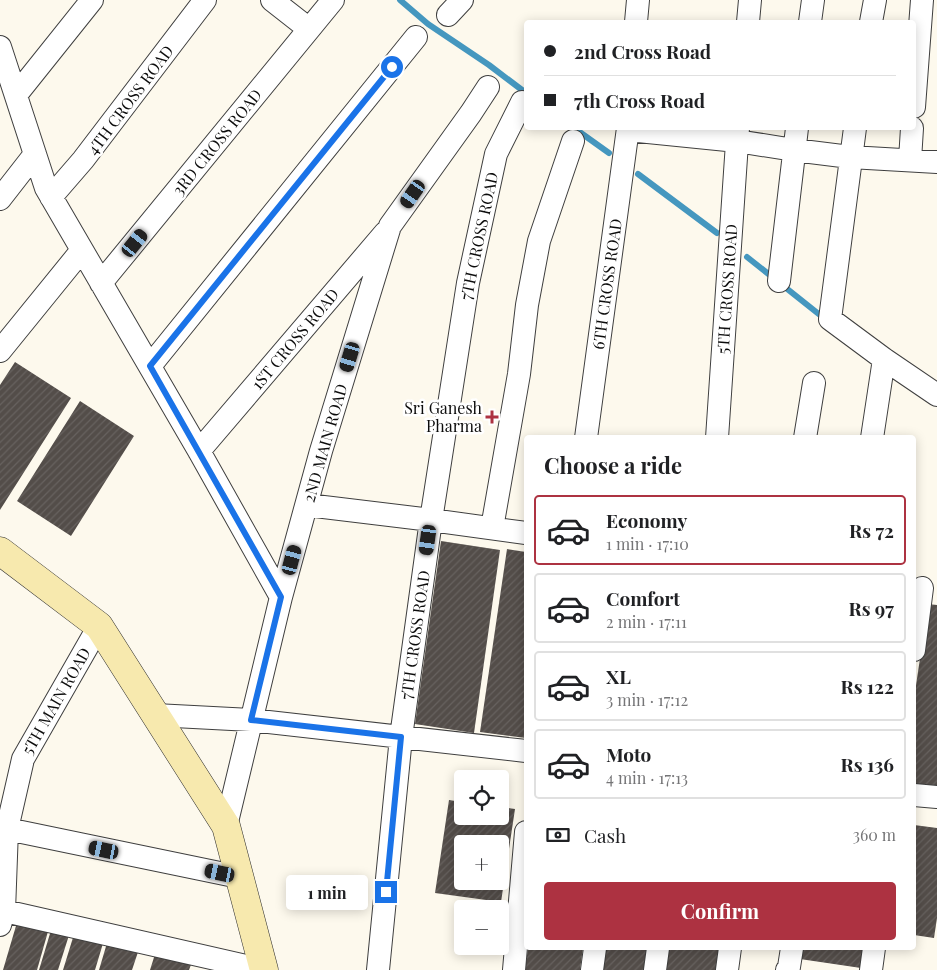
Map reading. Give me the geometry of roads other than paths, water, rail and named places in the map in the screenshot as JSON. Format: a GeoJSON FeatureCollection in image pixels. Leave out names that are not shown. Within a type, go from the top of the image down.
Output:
{"type":"FeatureCollection","features":[{"type":"Feature","properties":{"kind":"street"},"geometry":{"type":"LineString","coordinates":[[16,95],[92,0]]}},
{"type":"Feature","properties":{"kind":"street","name":"4TH CROSS ROAD"},"geometry":{"type":"LineString","coordinates":[[51,197],[83,160],[205,0]]}},
{"type":"Feature","properties":{"kind":"street"},"geometry":{"type":"LineString","coordinates":[[272,0],[309,29]]}},
{"type":"Feature","properties":{"kind":"street","name":"3RD CROSS ROAD"},"geometry":{"type":"LineString","coordinates":[[102,284],[333,0]]}},
{"type":"Feature","properties":{"kind":"street"},"geometry":{"type":"LineString","coordinates":[[636,20],[638,0]]}},
{"type":"Feature","properties":{"kind":"street"},"geometry":{"type":"LineString","coordinates":[[748,20],[750,0]]}},
{"type":"Feature","properties":{"kind":"street"},"geometry":{"type":"LineString","coordinates":[[810,20],[813,0]]}},
{"type":"Feature","properties":{"kind":"street"},"geometry":{"type":"LineString","coordinates":[[872,20],[875,0]]}},
{"type":"Feature","properties":{"kind":"street"},"geometry":{"type":"LineString","coordinates":[[916,80],[922,0]]}},
{"type":"Feature","properties":{"kind":"street"},"geometry":{"type":"LineString","coordinates":[[150,366],[416,37]]}},
{"type":"Feature","properties":{"kind":"street"},"geometry":{"type":"LineString","coordinates":[[0,47],[46,188],[199,451],[281,597]]}},
{"type":"Feature","properties":{"kind":"street","name":"2ND MAIN ROAD"},"geometry":{"type":"LineString","coordinates":[[226,826],[281,597],[321,451],[390,226],[488,87]]}},
{"type":"Feature","properties":{"kind":"street","name":"7TH CROSS ROAD"},"geometry":{"type":"LineString","coordinates":[[378,970],[401,737],[430,520],[466,293],[496,154],[522,102]]}},
{"type":"Feature","properties":{"kind":"street","name":"6TH CROSS ROAD"},"geometry":{"type":"LineString","coordinates":[[586,435],[628,130]]}},
{"type":"Feature","properties":{"kind":"street"},"geometry":{"type":"LineString","coordinates":[[650,130],[737,134],[794,150],[850,157],[937,162]]}},
{"type":"Feature","properties":{"kind":"street"},"geometry":{"type":"LineString","coordinates":[[778,281],[797,130]]}},
{"type":"Feature","properties":{"kind":"street"},"geometry":{"type":"LineString","coordinates":[[855,130],[830,319],[937,395]]}},
{"type":"Feature","properties":{"kind":"street"},"geometry":{"type":"LineString","coordinates":[[910,160],[912,130]]}},
{"type":"Feature","properties":{"kind":"street","name":"5TH CROSS ROAD"},"geometry":{"type":"LineString","coordinates":[[717,435],[737,134]]}},
{"type":"Feature","properties":{"kind":"street"},"geometry":{"type":"LineString","coordinates":[[492,528],[519,374],[527,305],[539,241],[573,141]]}},
{"type":"Feature","properties":{"kind":"street"},"geometry":{"type":"LineString","coordinates":[[0,199],[35,154]]}},
{"type":"Feature","properties":{"kind":"street","name":"1ST CROSS ROAD"},"geometry":{"type":"LineString","coordinates":[[199,451],[390,226]]}},
{"type":"Feature","properties":{"kind":"street"},"geometry":{"type":"LineString","coordinates":[[0,351],[82,250]]}},
{"type":"Feature","properties":{"kind":"street"},"geometry":{"type":"LineString","coordinates":[[872,435],[884,359]]}},
{"type":"Feature","properties":{"kind":"street"},"geometry":{"type":"LineString","coordinates":[[805,435],[814,383]]}},
{"type":"Feature","properties":{"kind":"street"},"geometry":{"type":"LineString","coordinates":[[307,505],[524,533]]}},
{"type":"Feature","properties":{"kind":"street"},"geometry":{"type":"LineString","coordinates":[[0,551],[99,626],[226,826],[264,970],[1,916]]}},
{"type":"Feature","properties":{"kind":"street"},"geometry":{"type":"LineString","coordinates":[[916,638],[924,588]]}},
{"type":"Feature","properties":{"kind":"street","name":"5TH MAIN ROAD"},"geometry":{"type":"LineString","coordinates":[[1,916],[4,828],[23,759],[99,626]]}},
{"type":"Feature","properties":{"kind":"street"},"geometry":{"type":"LineString","coordinates":[[155,715],[251,720],[524,751]]}},
{"type":"Feature","properties":{"kind":"street"},"geometry":{"type":"LineString","coordinates":[[916,795],[937,798]]}},
{"type":"Feature","properties":{"kind":"street"},"geometry":{"type":"LineString","coordinates":[[4,828],[239,877]]}},
{"type":"Feature","properties":{"kind":"street"},"geometry":{"type":"LineString","coordinates":[[514,970],[524,855]]}},
{"type":"Feature","properties":{"kind":"street"},"geometry":{"type":"LineString","coordinates":[[592,970],[595,950]]}},
{"type":"Feature","properties":{"kind":"street"},"geometry":{"type":"LineString","coordinates":[[655,970],[658,950]]}},
{"type":"Feature","properties":{"kind":"street"},"geometry":{"type":"LineString","coordinates":[[727,970],[730,950]]}},
{"type":"Feature","properties":{"kind":"street"},"geometry":{"type":"LineString","coordinates":[[871,970],[874,950]]}},
{"type":"Feature","properties":{"kind":"waterway"},"geometry":{"type":"LineString","coordinates":[[400,0],[428,24],[489,65],[524,91]]}},
{"type":"Feature","properties":{"kind":"waterway"},"geometry":{"type":"LineString","coordinates":[[577,130],[609,153]]}},
{"type":"Feature","properties":{"kind":"waterway"},"geometry":{"type":"LineString","coordinates":[[638,174],[717,233]]}},
{"type":"Feature","properties":{"kind":"waterway"},"geometry":{"type":"LineString","coordinates":[[747,257],[825,319]]}},
{"type":"Feature","properties":{"kind":"place","name":"Sri Ganesh Pharma"},"geometry":{"type":"Point","coordinates":[492,417]}}]}
